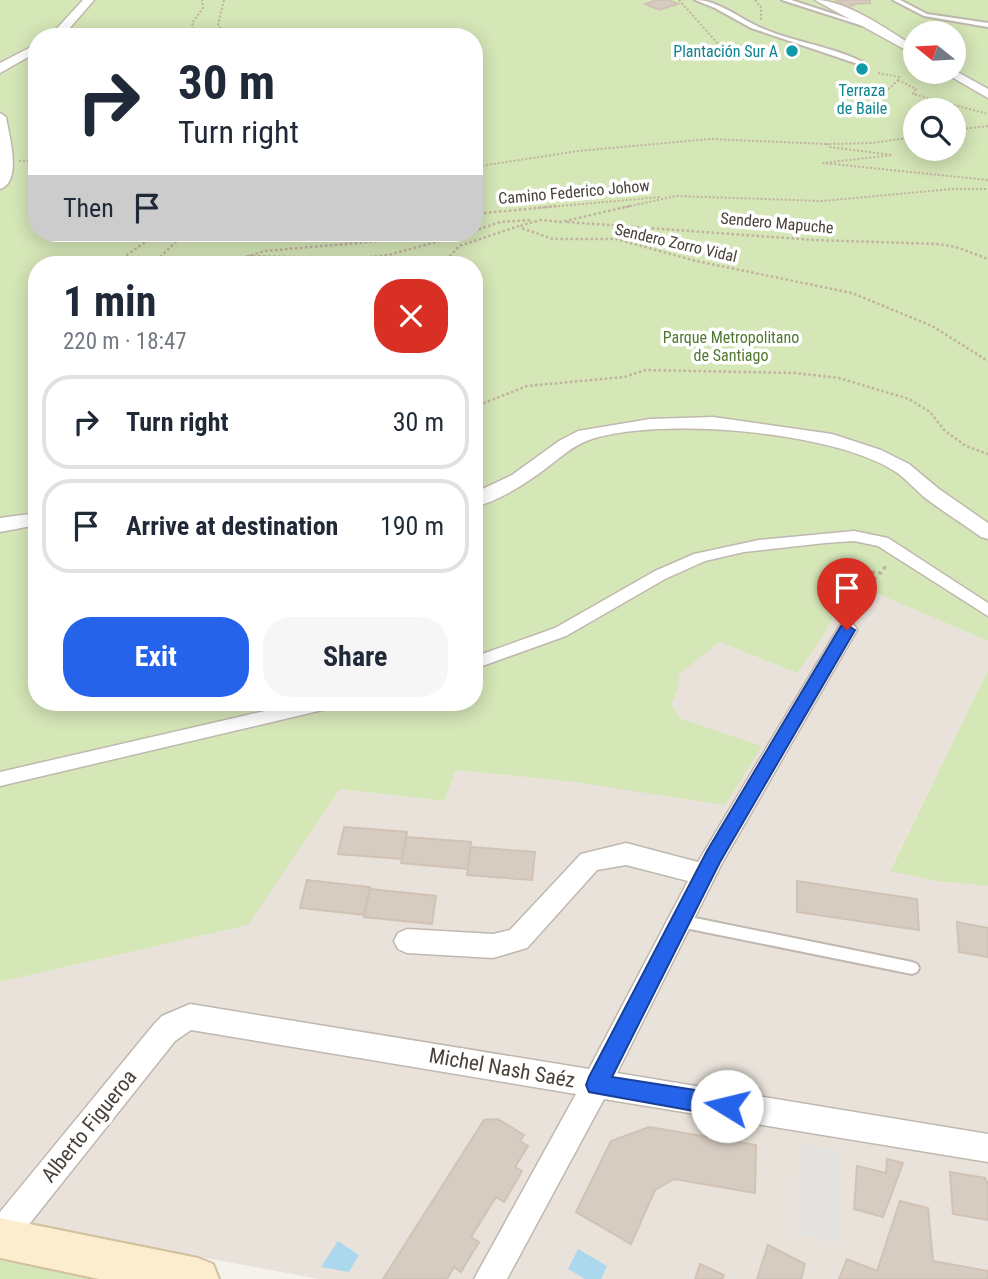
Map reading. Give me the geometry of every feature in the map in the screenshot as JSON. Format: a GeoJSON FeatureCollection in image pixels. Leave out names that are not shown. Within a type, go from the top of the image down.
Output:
{"type":"FeatureCollection","features":[{"type":"Feature","properties":{"kind":"main road"},"geometry":{"type":"LineString","coordinates":[[0,1237],[198,1279]]}},
{"type":"Feature","properties":{"kind":"street"},"geometry":{"type":"LineString","coordinates":[[63,28],[89,0]]}},
{"type":"Feature","properties":{"kind":"street"},"geometry":{"type":"LineString","coordinates":[[820,0],[878,28],[903,44]]}},
{"type":"Feature","properties":{"kind":"street"},"geometry":{"type":"LineString","coordinates":[[0,69],[10,60],[28,51]]}},
{"type":"Feature","properties":{"kind":"street"},"geometry":{"type":"LineString","coordinates":[[966,80],[985,90]]}},
{"type":"Feature","properties":{"kind":"street"},"geometry":{"type":"LineString","coordinates":[[0,117],[8,166],[0,185]]}},
{"type":"Feature","properties":{"kind":"street"},"geometry":{"type":"LineString","coordinates":[[483,497],[519,479],[565,445],[584,435],[650,424],[713,422],[832,440],[875,454],[903,468],[939,499],[988,532]]}},
{"type":"Feature","properties":{"kind":"street"},"geometry":{"type":"LineString","coordinates":[[0,525],[28,520]]}},
{"type":"Feature","properties":{"kind":"street"},"geometry":{"type":"LineString","coordinates":[[483,660],[549,637],[585,620],[685,563],[750,545],[854,535],[883,542],[988,610]]}},
{"type":"Feature","properties":{"kind":"street"},"geometry":{"type":"LineString","coordinates":[[490,1279],[596,1085],[704,874],[847,630]]}},
{"type":"Feature","properties":{"kind":"street"},"geometry":{"type":"LineString","coordinates":[[0,779],[292,711]]}},
{"type":"Feature","properties":{"kind":"street"},"geometry":{"type":"LineString","coordinates":[[407,942],[493,946],[517,940],[590,861],[626,854],[704,874]]}},
{"type":"Feature","properties":{"kind":"street","name":"Michel Nash Saéz"},"geometry":{"type":"LineString","coordinates":[[182,1019],[204,1017],[988,1149]]}},
{"type":"Feature","properties":{"kind":"street","name":"Alberto Figueroa"},"geometry":{"type":"LineString","coordinates":[[0,1237],[165,1032],[182,1019]]}},
{"type":"Feature","properties":{"kind":"lane"},"geometry":{"type":"LineString","coordinates":[[698,0],[763,31],[863,64]]}},
{"type":"Feature","properties":{"kind":"lane"},"geometry":{"type":"LineString","coordinates":[[785,0],[878,28]]}},
{"type":"Feature","properties":{"kind":"lane"},"geometry":{"type":"LineString","coordinates":[[896,0],[926,15],[988,25]]}},
{"type":"Feature","properties":{"kind":"lane"},"geometry":{"type":"LineString","coordinates":[[680,921],[912,968]]}},
{"type":"Feature","properties":{"kind":"path"},"geometry":{"type":"LineString","coordinates":[[193,28],[192,23],[203,8],[202,0]]}},
{"type":"Feature","properties":{"kind":"path"},"geometry":{"type":"LineString","coordinates":[[220,28],[218,25],[224,0]]}},
{"type":"Feature","properties":{"kind":"path"},"geometry":{"type":"LineString","coordinates":[[679,0],[704,24],[720,45],[724,52],[718,56],[699,53],[705,47],[720,45]]}},
{"type":"Feature","properties":{"kind":"path"},"geometry":{"type":"LineString","coordinates":[[878,74],[899,77],[898,80],[916,89],[913,94],[988,114]]}},
{"type":"Feature","properties":{"kind":"path"},"geometry":{"type":"LineString","coordinates":[[877,94],[883,93],[898,80]]}},
{"type":"Feature","properties":{"kind":"path"},"geometry":{"type":"LineString","coordinates":[[966,129],[988,126]]}},
{"type":"Feature","properties":{"kind":"path"},"geometry":{"type":"LineString","coordinates":[[483,166],[578,151],[710,139],[827,144],[872,143],[903,138]]}},
{"type":"Feature","properties":{"kind":"path"},"geometry":{"type":"LineString","coordinates":[[827,144],[830,147],[891,155],[823,163],[826,166],[934,172],[988,180]]}},
{"type":"Feature","properties":{"kind":"path","name":"Sendero Zorro Vidal"},"geometry":{"type":"LineString","coordinates":[[988,189],[952,189],[822,201],[676,196],[561,222],[541,220],[522,225],[521,228],[553,239],[616,239],[696,261],[852,293],[932,326],[988,361]]}},
{"type":"Feature","properties":{"kind":"path","name":"Camino Federico Johow"},"geometry":{"type":"LineString","coordinates":[[483,213],[676,196]]}},
{"type":"Feature","properties":{"kind":"path"},"geometry":{"type":"LineString","coordinates":[[483,228],[500,222],[541,220]]}},
{"type":"Feature","properties":{"kind":"path","name":"Sendero Mapuche"},"geometry":{"type":"LineString","coordinates":[[561,222],[814,240],[937,244],[956,247],[988,259]]}},
{"type":"Feature","properties":{"kind":"path"},"geometry":{"type":"LineString","coordinates":[[483,238],[522,225]]}},
{"type":"Feature","properties":{"kind":"path"},"geometry":{"type":"LineString","coordinates":[[125,256],[145,242]]}},
{"type":"Feature","properties":{"kind":"path"},"geometry":{"type":"LineString","coordinates":[[161,256],[176,242]]}},
{"type":"Feature","properties":{"kind":"path"},"geometry":{"type":"LineString","coordinates":[[247,256],[281,249],[366,242]]}},
{"type":"Feature","properties":{"kind":"path"},"geometry":{"type":"LineString","coordinates":[[374,256],[388,255],[436,242]]}},
{"type":"Feature","properties":{"kind":"path"},"geometry":{"type":"LineString","coordinates":[[450,256],[459,246],[471,242]]}},
{"type":"Feature","properties":{"kind":"path"},"geometry":{"type":"LineString","coordinates":[[295,256],[319,256]]}},
{"type":"Feature","properties":{"kind":"path"},"geometry":{"type":"LineString","coordinates":[[483,403],[527,386],[624,377],[646,370],[795,373],[839,378],[909,399],[930,412],[945,431],[966,446],[988,454]]}},
{"type":"Feature","properties":{"kind":"path"},"geometry":{"type":"LineString","coordinates":[[847,630],[874,592],[849,578],[876,582],[877,579],[851,574],[852,571],[881,573],[885,564],[917,564]]}},
{"type":"Feature","properties":{"kind":"shaded area"},"geometry":{"type":"Polygon","coordinates":[[[850,582],[988,641],[988,670],[890,870],[937,881],[988,886],[988,1279],[319,1279],[0,1220],[0,982],[248,925],[340,789],[444,801],[456,770],[574,782],[762,746],[680,718],[671,704],[678,690],[678,674],[720,642],[797,673],[825,633],[850,582]]]}},
{"type":"Feature","properties":{"kind":"shaded area"},"geometry":{"type":"Polygon","coordinates":[[[801,1144],[841,1153],[839,1242],[796,1233],[801,1144]]]}},
{"type":"Feature","properties":{"kind":"green space","name":"Parque Metropolitano de Santiago"},"geometry":{"type":"Polygon","coordinates":[[[0,0],[988,0],[988,641],[850,582],[825,633],[797,673],[720,642],[679,674],[678,690],[671,704],[680,718],[762,746],[725,805],[574,782],[456,770],[444,801],[340,789],[248,925],[0,982],[0,0]]]}},
{"type":"Feature","properties":{"kind":"green space"},"geometry":{"type":"Polygon","coordinates":[[[988,670],[988,886],[937,881],[890,871],[988,670]]]}},
{"type":"Feature","properties":{"kind":"green space"},"geometry":{"type":"Polygon","coordinates":[[[0,1260],[99,1279],[0,1279],[0,1260]]]}},
{"type":"Feature","properties":{"kind":"water"},"geometry":{"type":"Polygon","coordinates":[[[338,1241],[359,1255],[349,1272],[321,1267],[338,1241]]]}},
{"type":"Feature","properties":{"kind":"water"},"geometry":{"type":"Polygon","coordinates":[[[578,1249],[607,1266],[601,1279],[585,1279],[568,1269],[578,1249]]]}},
{"type":"Feature","properties":{"kind":"building"},"geometry":{"type":"Polygon","coordinates":[[[657,0],[678,4],[659,10],[645,4],[657,0]]]}},
{"type":"Feature","properties":{"kind":"building"},"geometry":{"type":"Polygon","coordinates":[[[836,0],[870,0],[870,3],[851,4],[854,5],[847,7],[836,0]]]}},
{"type":"Feature","properties":{"kind":"building"},"geometry":{"type":"Polygon","coordinates":[[[344,827],[407,832],[402,859],[338,854],[344,827]]]}},
{"type":"Feature","properties":{"kind":"building"},"geometry":{"type":"Polygon","coordinates":[[[406,837],[471,842],[468,869],[401,863],[406,837]]]}},
{"type":"Feature","properties":{"kind":"building"},"geometry":{"type":"Polygon","coordinates":[[[471,847],[535,852],[532,880],[467,875],[471,847]]]}},
{"type":"Feature","properties":{"kind":"building"},"geometry":{"type":"Polygon","coordinates":[[[307,880],[370,887],[364,915],[300,908],[307,880]]]}},
{"type":"Feature","properties":{"kind":"building"},"geometry":{"type":"Polygon","coordinates":[[[797,881],[917,899],[919,930],[797,912],[797,881]]]}},
{"type":"Feature","properties":{"kind":"building"},"geometry":{"type":"Polygon","coordinates":[[[370,889],[436,896],[432,924],[364,917],[370,889]]]}},
{"type":"Feature","properties":{"kind":"building"},"geometry":{"type":"Polygon","coordinates":[[[957,922],[988,928],[988,957],[959,952],[957,922]]]}},
{"type":"Feature","properties":{"kind":"building"},"geometry":{"type":"Polygon","coordinates":[[[498,1119],[524,1135],[520,1141],[528,1146],[515,1167],[522,1171],[504,1202],[496,1197],[471,1237],[479,1242],[461,1272],[454,1267],[447,1279],[383,1279],[484,1120],[498,1119]]]}},
{"type":"Feature","properties":{"kind":"building"},"geometry":{"type":"Polygon","coordinates":[[[649,1127],[756,1145],[755,1193],[674,1179],[655,1190],[631,1244],[576,1212],[611,1141],[649,1127]]]}},
{"type":"Feature","properties":{"kind":"building"},"geometry":{"type":"Polygon","coordinates":[[[887,1159],[903,1163],[883,1217],[854,1209],[857,1166],[886,1173],[887,1159]]]}},
{"type":"Feature","properties":{"kind":"building"},"geometry":{"type":"Polygon","coordinates":[[[950,1172],[985,1178],[988,1184],[988,1220],[953,1214],[950,1172]]]}},
{"type":"Feature","properties":{"kind":"building"},"geometry":{"type":"Polygon","coordinates":[[[900,1201],[928,1208],[933,1261],[988,1271],[988,1279],[839,1279],[847,1259],[877,1271],[900,1201]]]}},
{"type":"Feature","properties":{"kind":"building"},"geometry":{"type":"Polygon","coordinates":[[[768,1245],[805,1264],[801,1279],[757,1279],[768,1245]]]}},
{"type":"Feature","properties":{"kind":"building"},"geometry":{"type":"Polygon","coordinates":[[[700,1264],[724,1275],[722,1279],[695,1279],[700,1264]]]}},
{"type":"Feature","properties":{"kind":"place","name":"Plantación Sur A"},"geometry":{"type":"Point","coordinates":[792,51]}},
{"type":"Feature","properties":{"kind":"place","name":"Terraza de Baile"},"geometry":{"type":"Point","coordinates":[862,69]}},
{"type":"Feature","properties":{"kind":"route"},"geometry":{"type":"LineString","coordinates":[[727,1106],[596,1085],[713,856],[847,630]]}}]}
